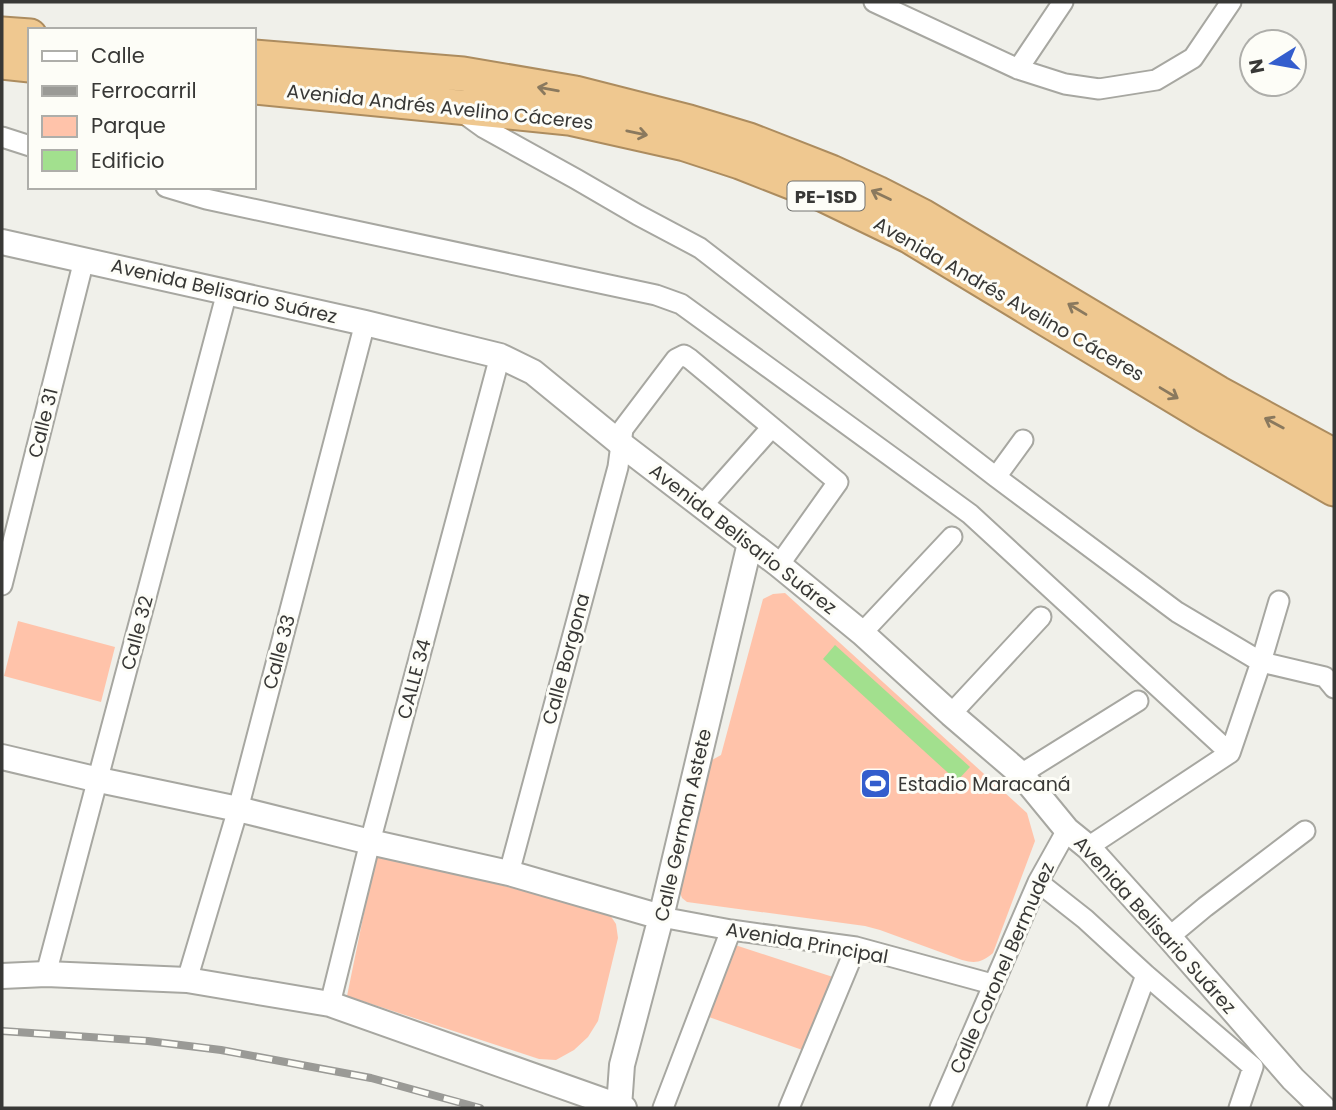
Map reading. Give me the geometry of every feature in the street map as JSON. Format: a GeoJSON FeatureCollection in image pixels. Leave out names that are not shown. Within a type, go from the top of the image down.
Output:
{"type":"FeatureCollection","features":[{"type":"Feature","properties":{"kind":"highway"},"geometry":{"type":"LineString","coordinates":[[2,34],[28,36]]}},
{"type":"Feature","properties":{"kind":"highway","name":"Avenida Andrés Avelino Cáceres"},"geometry":{"type":"LineString","coordinates":[[256,57],[463,74],[575,93],[749,140],[831,172],[911,211],[1219,393],[1334,456]]}},
{"type":"Feature","properties":{"kind":"highway"},"geometry":{"type":"LineString","coordinates":[[2,62],[28,65]]}},
{"type":"Feature","properties":{"kind":"highway","name":"Avenida Andrés Avelino Cáceres"},"geometry":{"type":"LineString","coordinates":[[256,87],[569,118],[685,144],[740,162],[824,195],[909,236],[1207,416],[1334,489]]}},
{"type":"Feature","properties":{"kind":"street"},"geometry":{"type":"LineString","coordinates":[[1018,69],[1063,2]]}},
{"type":"Feature","properties":{"kind":"street"},"geometry":{"type":"LineString","coordinates":[[882,4],[1018,69],[1065,84],[1099,89],[1156,80],[1193,58],[1231,2]]}},
{"type":"Feature","properties":{"kind":"street"},"geometry":{"type":"LineString","coordinates":[[463,107],[466,115],[484,128],[700,248],[996,477],[1177,612],[1261,662],[1325,677],[1334,688]]}},
{"type":"Feature","properties":{"kind":"street"},"geometry":{"type":"LineString","coordinates":[[2,137],[28,145]]}},
{"type":"Feature","properties":{"kind":"street"},"geometry":{"type":"LineString","coordinates":[[173,189],[206,199],[656,295],[681,304],[970,514],[1230,753]]}},
{"type":"Feature","properties":{"kind":"street","name":"Avenida Belisario Suárez"},"geometry":{"type":"LineString","coordinates":[[2,242],[500,356],[533,372],[862,633],[1021,774],[1067,830],[1088,847],[1293,1079],[1323,1108]]}},
{"type":"Feature","properties":{"kind":"street","name":"Calle 31"},"geometry":{"type":"LineString","coordinates":[[2,585],[84,260]]}},
{"type":"Feature","properties":{"kind":"street","name":"Calle 32"},"geometry":{"type":"LineString","coordinates":[[46,974],[227,292]]}},
{"type":"Feature","properties":{"kind":"street","name":"Calle 33"},"geometry":{"type":"LineString","coordinates":[[187,980],[238,809],[365,323]]}},
{"type":"Feature","properties":{"kind":"street","name":"Calle Borgona"},"geometry":{"type":"LineString","coordinates":[[509,873],[618,467],[623,429],[676,359],[684,355],[772,427]]}},
{"type":"Feature","properties":{"kind":"street","name":"CALLE 34"},"geometry":{"type":"LineString","coordinates":[[330,1004],[370,842],[500,356]]}},
{"type":"Feature","properties":{"kind":"street"},"geometry":{"type":"LineString","coordinates":[[702,506],[772,427],[838,482],[779,565]]}},
{"type":"Feature","properties":{"kind":"street"},"geometry":{"type":"LineString","coordinates":[[996,477],[1023,440]]}},
{"type":"Feature","properties":{"kind":"street"},"geometry":{"type":"LineString","coordinates":[[862,633],[953,537]]}},
{"type":"Feature","properties":{"kind":"street","name":"Calle German Astete"},"geometry":{"type":"LineString","coordinates":[[621,1108],[622,1065],[661,917],[750,543]]}},
{"type":"Feature","properties":{"kind":"street"},"geometry":{"type":"LineString","coordinates":[[1088,847],[1230,753],[1279,601]]}},
{"type":"Feature","properties":{"kind":"street"},"geometry":{"type":"LineString","coordinates":[[951,713],[1041,617]]}},
{"type":"Feature","properties":{"kind":"street"},"geometry":{"type":"LineString","coordinates":[[1021,774],[1138,701]]}},
{"type":"Feature","properties":{"kind":"street"},"geometry":{"type":"LineString","coordinates":[[2,757],[509,873],[661,917]]}},
{"type":"Feature","properties":{"kind":"street","name":"Calle Coronel Bermudez"},"geometry":{"type":"LineString","coordinates":[[940,1108],[1038,883],[1067,830]]}},
{"type":"Feature","properties":{"kind":"street"},"geometry":{"type":"LineString","coordinates":[[1169,937],[1305,831]]}},
{"type":"Feature","properties":{"kind":"street"},"geometry":{"type":"LineString","coordinates":[[1038,883],[1085,919],[1254,1068],[1239,1108]]}},
{"type":"Feature","properties":{"kind":"street","name":"Avenida Principal"},"geometry":{"type":"LineString","coordinates":[[661,917],[731,930],[856,947],[992,984]]}},
{"type":"Feature","properties":{"kind":"street"},"geometry":{"type":"LineString","coordinates":[[663,1108],[731,930]]}},
{"type":"Feature","properties":{"kind":"street"},"geometry":{"type":"LineString","coordinates":[[789,1108],[856,947]]}},
{"type":"Feature","properties":{"kind":"street"},"geometry":{"type":"LineString","coordinates":[[2,976],[46,974],[187,980],[330,1004],[621,1108]]}},
{"type":"Feature","properties":{"kind":"street"},"geometry":{"type":"LineString","coordinates":[[1097,1108],[1146,975]]}},
{"type":"Feature","properties":{"kind":"green space","name":"Estadio Maracaná"},"geometry":{"type":"Polygon","coordinates":[[[785,593],[1027,813],[1035,841],[993,953],[985,958],[975,962],[962,960],[865,926],[687,902],[682,898],[679,890],[712,760],[721,755],[763,599],[773,594],[785,593]]]}},
{"type":"Feature","properties":{"kind":"green space"},"geometry":{"type":"Polygon","coordinates":[[[18,621],[115,647],[101,702],[4,676],[18,621]]]}},
{"type":"Feature","properties":{"kind":"green space"},"geometry":{"type":"Polygon","coordinates":[[[376,854],[608,912],[616,924],[618,938],[598,1021],[588,1037],[574,1050],[556,1060],[539,1059],[347,996],[376,854]]]}},
{"type":"Feature","properties":{"kind":"green space"},"geometry":{"type":"Polygon","coordinates":[[[732,944],[836,978],[808,1052],[706,1016],[732,944]]]}},
{"type":"Feature","properties":{"kind":"building"},"geometry":{"type":"Polygon","coordinates":[[[835,645],[970,767],[957,781],[823,659],[835,645]]]}},
{"type":"Feature","properties":{"kind":"railway"},"geometry":{"type":"LineString","coordinates":[[2,1031],[148,1041],[221,1050],[371,1078],[480,1108]]}},
{"type":"Feature","properties":{"kind":"place","name":"Estadio Maracaná"},"geometry":{"type":"Point","coordinates":[875,784]}}]}
